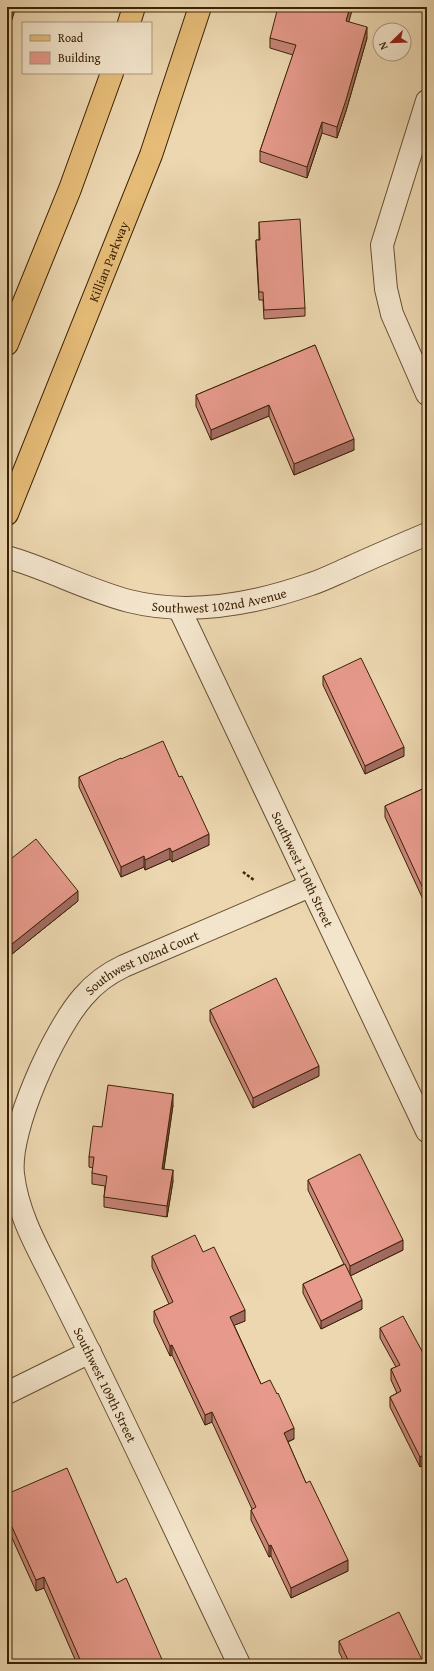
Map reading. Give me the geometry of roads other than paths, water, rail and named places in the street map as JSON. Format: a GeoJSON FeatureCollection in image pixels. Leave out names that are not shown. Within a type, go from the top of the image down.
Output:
{"type":"FeatureCollection","features":[{"type":"Feature","properties":{"kind":"main road"},"geometry":{"type":"LineString","coordinates":[[129,22],[134,7]]}},
{"type":"Feature","properties":{"kind":"main road","name":"Killian Parkway"},"geometry":{"type":"LineString","coordinates":[[7,514],[151,154],[200,7]]}},
{"type":"Feature","properties":{"kind":"main road"},"geometry":{"type":"LineString","coordinates":[[7,344],[70,189],[112,74]]}},
{"type":"Feature","properties":{"kind":"street"},"geometry":{"type":"LineString","coordinates":[[427,101],[382,245],[386,289],[392,314],[427,394]]}},
{"type":"Feature","properties":{"kind":"street","name":"Southwest 102nd Avenue"},"geometry":{"type":"LineString","coordinates":[[7,557],[78,584],[129,601],[147,605],[179,608],[207,607],[273,596],[312,584],[427,534]]}},
{"type":"Feature","properties":{"kind":"street","name":"Southwest 110th Street"},"geometry":{"type":"LineString","coordinates":[[179,608],[427,1131]]}},
{"type":"Feature","properties":{"kind":"street","name":"Southwest 102nd Court"},"geometry":{"type":"LineString","coordinates":[[30,1098],[39,1073],[61,1028],[82,998],[96,984],[124,966],[310,886]]}},
{"type":"Feature","properties":{"kind":"street","name":"Southwest 109th Street"},"geometry":{"type":"LineString","coordinates":[[30,1098],[14,1147],[13,1172],[16,1192],[30,1234],[90,1352],[239,1664]]}},
{"type":"Feature","properties":{"kind":"street"},"geometry":{"type":"LineString","coordinates":[[7,1393],[90,1352]]}}]}
